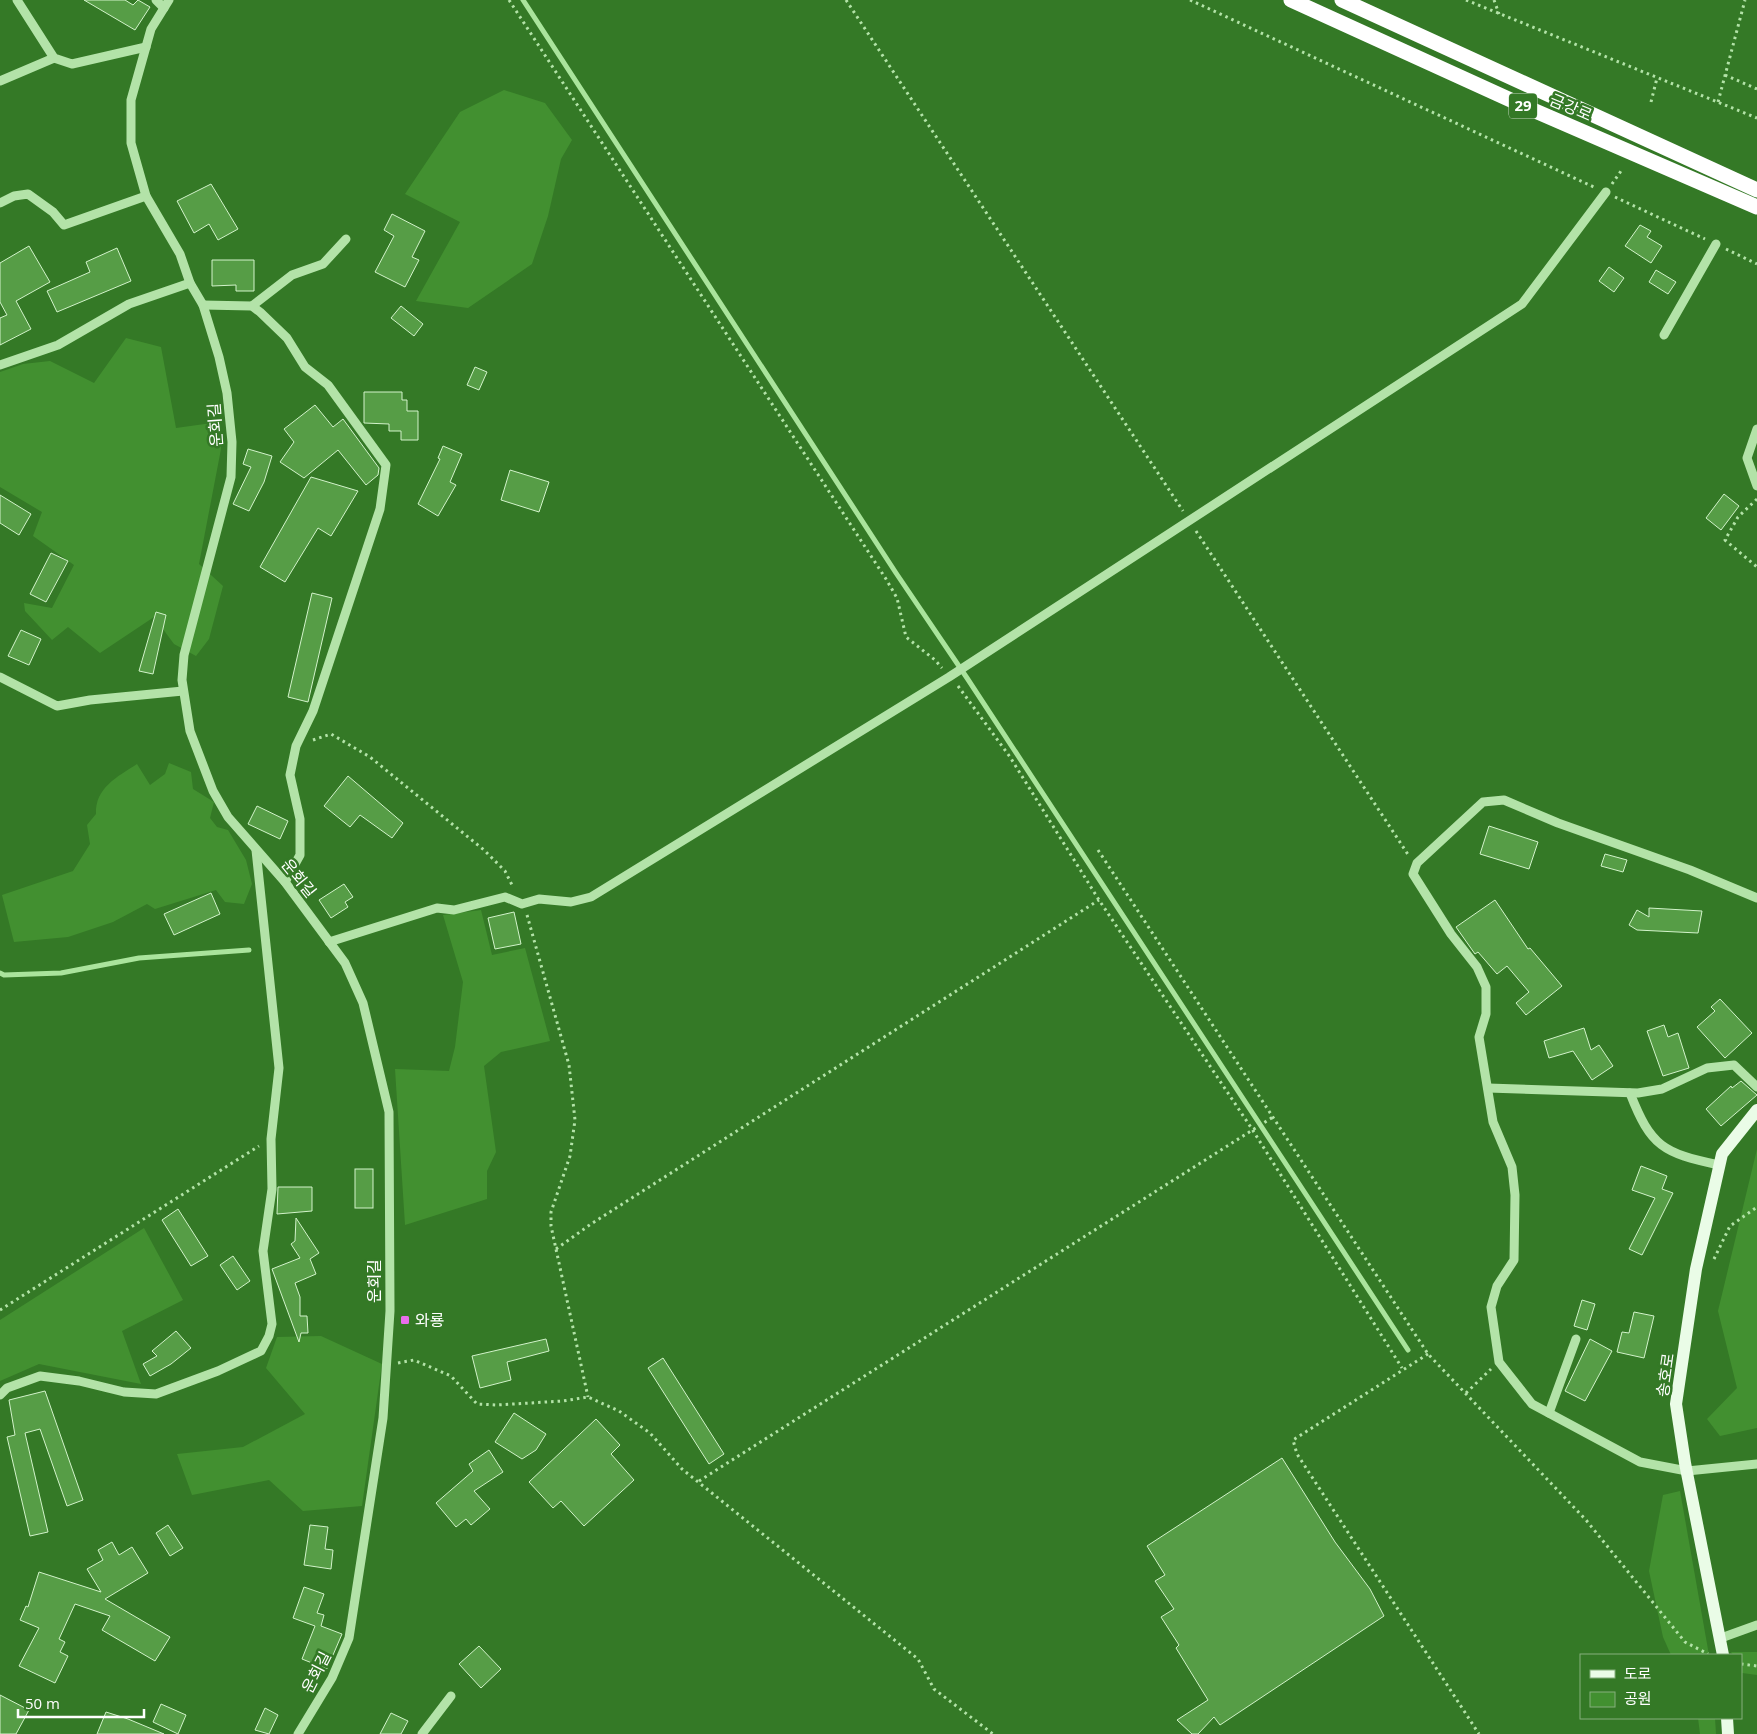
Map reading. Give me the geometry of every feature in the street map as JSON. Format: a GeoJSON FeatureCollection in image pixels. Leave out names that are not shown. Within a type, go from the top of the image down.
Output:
{"type":"FeatureCollection","features":[{"type":"Feature","properties":{"kind":"highway","name":"금강로"},"geometry":{"type":"LineString","coordinates":[[1291,0],[1526,107],[1757,207]]}},
{"type":"Feature","properties":{"kind":"highway","name":"금강로"},"geometry":{"type":"LineString","coordinates":[[1342,0],[1757,190]]}},
{"type":"Feature","properties":{"kind":"highway"},"geometry":{"type":"LineString","coordinates":[[1696,163],[1757,184]]}},
{"type":"Feature","properties":{"kind":"main road","name":"송호로"},"geometry":{"type":"LineString","coordinates":[[1723,1654],[1704,1566],[1676,1404],[1696,1269],[1722,1154],[1757,1110]]}},
{"type":"Feature","properties":{"kind":"main road"},"geometry":{"type":"LineString","coordinates":[[1727,1719],[1728,1734]]}},
{"type":"Feature","properties":{"kind":"street"},"geometry":{"type":"LineString","coordinates":[[17,0],[54,58],[72,64],[146,46]]}},
{"type":"Feature","properties":{"kind":"street"},"geometry":{"type":"LineString","coordinates":[[156,0],[166,4]]}},
{"type":"Feature","properties":{"kind":"street","name":"운회길"},"geometry":{"type":"LineString","coordinates":[[166,4],[151,29],[131,100],[131,143],[146,196],[180,254],[190,283],[203,306],[220,357],[227,393],[232,442],[231,477],[184,655],[183,690],[190,731],[213,791],[228,817],[285,882],[345,963],[363,1004],[389,1112],[388,1365],[383,1418],[349,1638],[332,1678],[298,1734]]}},
{"type":"Feature","properties":{"kind":"street"},"geometry":{"type":"LineString","coordinates":[[0,81],[54,58]]}},
{"type":"Feature","properties":{"kind":"street"},"geometry":{"type":"LineString","coordinates":[[329,942],[437,908],[454,910],[505,897],[522,904],[539,899],[571,902],[591,897],[967,665],[1522,304],[1606,192]]}},
{"type":"Feature","properties":{"kind":"street"},"geometry":{"type":"LineString","coordinates":[[0,203],[14,196],[28,194],[53,212],[64,225],[146,196]]}},
{"type":"Feature","properties":{"kind":"street"},"geometry":{"type":"LineString","coordinates":[[203,306],[252,306],[292,275],[323,264],[346,239]]}},
{"type":"Feature","properties":{"kind":"street"},"geometry":{"type":"LineString","coordinates":[[1664,335],[1716,244]]}},
{"type":"Feature","properties":{"kind":"street"},"geometry":{"type":"LineString","coordinates":[[0,365],[58,345],[129,304],[190,283]]}},
{"type":"Feature","properties":{"kind":"street"},"geometry":{"type":"LineString","coordinates":[[252,306],[287,338],[305,366],[328,385],[386,465],[380,509],[314,711],[296,746],[290,776],[300,818],[300,856],[285,882]]}},
{"type":"Feature","properties":{"kind":"street"},"geometry":{"type":"LineString","coordinates":[[1757,429],[1747,458],[1757,486]]}},
{"type":"Feature","properties":{"kind":"street"},"geometry":{"type":"LineString","coordinates":[[0,677],[57,706],[90,700],[183,690]]}},
{"type":"Feature","properties":{"kind":"street"},"geometry":{"type":"LineString","coordinates":[[1757,898],[1690,870],[1558,823],[1504,800],[1482,802],[1417,863],[1414,874],[1450,934],[1477,967],[1486,987],[1486,1014],[1479,1038],[1493,1122],[1512,1167],[1515,1195],[1514,1260],[1498,1286],[1491,1307],[1499,1362],[1532,1404],[1640,1462],[1687,1471],[1757,1464]]}},
{"type":"Feature","properties":{"kind":"street","name":"운회길"},"geometry":{"type":"LineString","coordinates":[[0,1395],[7,1388],[40,1376],[79,1381],[124,1392],[156,1394],[218,1371],[261,1351],[272,1324],[264,1251],[272,1188],[270,1139],[279,1068],[256,850]]}},
{"type":"Feature","properties":{"kind":"street"},"geometry":{"type":"LineString","coordinates":[[1488,1088],[1630,1093],[1662,1089],[1707,1068],[1734,1065],[1757,1087]]}},
{"type":"Feature","properties":{"kind":"street"},"geometry":{"type":"LineString","coordinates":[[1630,1093],[1642,1124],[1655,1143],[1689,1159],[1719,1165]]}},
{"type":"Feature","properties":{"kind":"street"},"geometry":{"type":"LineString","coordinates":[[1549,1413],[1576,1339]]}},
{"type":"Feature","properties":{"kind":"street"},"geometry":{"type":"LineString","coordinates":[[1720,1638],[1757,1625]]}},
{"type":"Feature","properties":{"kind":"street"},"geometry":{"type":"LineString","coordinates":[[422,1734],[451,1696]]}},
{"type":"Feature","properties":{"kind":"path"},"geometry":{"type":"LineString","coordinates":[[846,0],[1405,852],[1417,863]]}},
{"type":"Feature","properties":{"kind":"path"},"geometry":{"type":"LineString","coordinates":[[1190,0],[1606,192],[1757,264]]}},
{"type":"Feature","properties":{"kind":"path"},"geometry":{"type":"LineString","coordinates":[[1466,0],[1757,118]]}},
{"type":"Feature","properties":{"kind":"path"},"geometry":{"type":"LineString","coordinates":[[1494,0],[1499,15]]}},
{"type":"Feature","properties":{"kind":"path"},"geometry":{"type":"LineString","coordinates":[[1718,102],[1745,0]]}},
{"type":"Feature","properties":{"kind":"path"},"geometry":{"type":"LineString","coordinates":[[1725,74],[1757,89]]}},
{"type":"Feature","properties":{"kind":"path"},"geometry":{"type":"LineString","coordinates":[[1651,102],[1657,78]]}},
{"type":"Feature","properties":{"kind":"path"},"geometry":{"type":"LineString","coordinates":[[1606,192],[1623,168]]}},
{"type":"Feature","properties":{"kind":"path"},"geometry":{"type":"LineString","coordinates":[[1757,499],[1738,517],[1725,540],[1757,567]]}},
{"type":"Feature","properties":{"kind":"path"},"geometry":{"type":"LineString","coordinates":[[296,746],[331,734],[370,757],[484,850],[505,871],[522,904],[533,932],[569,1065],[575,1120],[570,1156],[551,1212],[550,1226],[588,1397]]}},
{"type":"Feature","properties":{"kind":"path"},"geometry":{"type":"LineString","coordinates":[[1098,850],[1428,1354],[1586,1520],[1685,1642],[1709,1654]]}},
{"type":"Feature","properties":{"kind":"path"},"geometry":{"type":"LineString","coordinates":[[556,1250],[591,1224],[1099,900]]}},
{"type":"Feature","properties":{"kind":"path"},"geometry":{"type":"LineString","coordinates":[[699,1481],[1273,1117]]}},
{"type":"Feature","properties":{"kind":"path"},"geometry":{"type":"LineString","coordinates":[[0,1310],[270,1139]]}},
{"type":"Feature","properties":{"kind":"path"},"geometry":{"type":"LineString","coordinates":[[1696,1269],[1715,1258],[1730,1226],[1757,1207]]}},
{"type":"Feature","properties":{"kind":"path"},"geometry":{"type":"LineString","coordinates":[[1428,1354],[1293,1440],[1297,1454],[1479,1734]]}},
{"type":"Feature","properties":{"kind":"path"},"geometry":{"type":"LineString","coordinates":[[388,1365],[414,1360],[422,1363],[451,1376],[477,1404],[497,1405],[562,1401],[588,1397],[619,1411],[650,1433],[682,1469],[918,1658],[934,1689],[993,1734]]}},
{"type":"Feature","properties":{"kind":"path"},"geometry":{"type":"LineString","coordinates":[[1466,1393],[1499,1362]]}},
{"type":"Feature","properties":{"kind":"path"},"geometry":{"type":"LineString","coordinates":[[1742,1664],[1757,1666]]}},
{"type":"Feature","properties":{"kind":"green space"},"geometry":{"type":"Polygon","coordinates":[[[504,90],[545,103],[572,140],[561,159],[548,216],[532,264],[468,308],[416,301],[460,222],[405,194],[460,112],[504,90]]]}},
{"type":"Feature","properties":{"kind":"green space"},"geometry":{"type":"Polygon","coordinates":[[[126,338],[161,347],[176,428],[219,422],[221,449],[199,564],[223,586],[209,639],[196,656],[174,644],[154,617],[100,653],[68,627],[52,640],[25,611],[24,603],[52,608],[74,565],[33,536],[42,512],[0,487],[0,372],[23,364],[50,361],[94,383],[126,338]]]}},
{"type":"Feature","properties":{"kind":"green space"},"geometry":{"type":"Polygon","coordinates":[[[169,763],[191,772],[193,789],[214,802],[210,818],[217,827],[228,830],[246,860],[252,884],[244,904],[225,902],[216,890],[155,909],[147,904],[113,922],[68,937],[14,942],[2,895],[73,871],[90,844],[87,825],[96,814],[99,797],[103,790],[137,764],[150,785],[165,774],[169,763]]]}},
{"type":"Feature","properties":{"kind":"green space"},"geometry":{"type":"Polygon","coordinates":[[[481,910],[492,955],[525,948],[550,1041],[501,1052],[484,1066],[496,1152],[487,1171],[487,1199],[405,1225],[395,1069],[449,1071],[455,1047],[463,982],[443,915],[481,910]]]}},
{"type":"Feature","properties":{"kind":"green space"},"geometry":{"type":"Polygon","coordinates":[[[1757,1149],[1757,1428],[1720,1436],[1707,1419],[1737,1388],[1718,1311],[1757,1149]]]}},
{"type":"Feature","properties":{"kind":"green space"},"geometry":{"type":"Polygon","coordinates":[[[144,1228],[183,1300],[122,1331],[141,1384],[39,1364],[0,1381],[0,1320],[144,1228]]]}},
{"type":"Feature","properties":{"kind":"green space"},"geometry":{"type":"Polygon","coordinates":[[[321,1336],[382,1364],[362,1506],[303,1511],[269,1480],[192,1495],[177,1454],[243,1447],[305,1414],[266,1368],[277,1337],[321,1336]]]}},
{"type":"Feature","properties":{"kind":"green space"},"geometry":{"type":"Polygon","coordinates":[[[1680,1491],[1709,1654],[1671,1654],[1663,1637],[1649,1571],[1663,1495],[1680,1491]]]}},
{"type":"Feature","properties":{"kind":"green space"},"geometry":{"type":"Polygon","coordinates":[[[1731,1652],[1757,1652],[1757,1675],[1742,1673],[1742,1654],[1732,1654],[1731,1652]]]}},
{"type":"Feature","properties":{"kind":"green space"},"geometry":{"type":"Polygon","coordinates":[[[1698,1719],[1715,1719],[1716,1734],[1700,1734],[1698,1719]]]}},
{"type":"Feature","properties":{"kind":"building"},"geometry":{"type":"Polygon","coordinates":[[[84,0],[125,0],[133,5],[138,0],[150,7],[135,30],[84,0]]]}},
{"type":"Feature","properties":{"kind":"building"},"geometry":{"type":"Polygon","coordinates":[[[211,184],[238,229],[218,240],[209,224],[194,233],[177,201],[211,184]]]}},
{"type":"Feature","properties":{"kind":"building"},"geometry":{"type":"Polygon","coordinates":[[[392,214],[425,231],[412,257],[419,260],[405,287],[375,272],[394,236],[384,230],[392,214]]]}},
{"type":"Feature","properties":{"kind":"building"},"geometry":{"type":"Polygon","coordinates":[[[1640,225],[1651,231],[1647,237],[1662,246],[1651,263],[1625,246],[1640,225]]]}},
{"type":"Feature","properties":{"kind":"building"},"geometry":{"type":"Polygon","coordinates":[[[29,246],[50,282],[16,301],[31,329],[0,345],[0,318],[7,315],[0,302],[0,263],[29,246]]]}},
{"type":"Feature","properties":{"kind":"building"},"geometry":{"type":"Polygon","coordinates":[[[117,248],[131,281],[57,312],[47,291],[90,272],[86,262],[117,248]]]}},
{"type":"Feature","properties":{"kind":"building"},"geometry":{"type":"Polygon","coordinates":[[[212,260],[254,260],[254,291],[236,291],[236,285],[212,286],[212,260]]]}},
{"type":"Feature","properties":{"kind":"building"},"geometry":{"type":"Polygon","coordinates":[[[1609,267],[1624,278],[1614,292],[1599,281],[1609,267]]]}},
{"type":"Feature","properties":{"kind":"building"},"geometry":{"type":"Polygon","coordinates":[[[1656,270],[1676,282],[1668,294],[1649,282],[1656,270]]]}},
{"type":"Feature","properties":{"kind":"building"},"geometry":{"type":"Polygon","coordinates":[[[401,306],[423,324],[414,336],[391,318],[401,306]]]}},
{"type":"Feature","properties":{"kind":"building"},"geometry":{"type":"Polygon","coordinates":[[[475,367],[487,372],[479,390],[467,385],[475,367]]]}},
{"type":"Feature","properties":{"kind":"building"},"geometry":{"type":"Polygon","coordinates":[[[364,392],[402,392],[402,400],[407,400],[407,411],[418,411],[418,440],[401,440],[401,431],[389,431],[389,424],[364,423],[364,392]]]}},
{"type":"Feature","properties":{"kind":"building"},"geometry":{"type":"Polygon","coordinates":[[[315,405],[333,427],[343,419],[379,468],[378,475],[366,485],[338,450],[304,478],[280,462],[294,442],[284,429],[315,405]]]}},
{"type":"Feature","properties":{"kind":"building"},"geometry":{"type":"Polygon","coordinates":[[[443,446],[462,454],[450,482],[456,485],[438,516],[418,504],[440,459],[438,458],[443,446]]]}},
{"type":"Feature","properties":{"kind":"building"},"geometry":{"type":"Polygon","coordinates":[[[248,449],[272,456],[264,482],[249,511],[233,504],[251,467],[243,464],[248,449]]]}},
{"type":"Feature","properties":{"kind":"building"},"geometry":{"type":"Polygon","coordinates":[[[510,470],[549,482],[539,512],[501,500],[510,470]]]}},
{"type":"Feature","properties":{"kind":"building"},"geometry":{"type":"Polygon","coordinates":[[[311,477],[358,491],[331,536],[318,528],[285,582],[260,567],[311,477]]]}},
{"type":"Feature","properties":{"kind":"building"},"geometry":{"type":"Polygon","coordinates":[[[1724,494],[1739,506],[1721,530],[1706,518],[1724,494]]]}},
{"type":"Feature","properties":{"kind":"building"},"geometry":{"type":"Polygon","coordinates":[[[0,495],[31,514],[19,535],[0,523],[0,495]]]}},
{"type":"Feature","properties":{"kind":"building"},"geometry":{"type":"Polygon","coordinates":[[[51,553],[68,561],[46,602],[30,594],[51,553]]]}},
{"type":"Feature","properties":{"kind":"building"},"geometry":{"type":"Polygon","coordinates":[[[312,593],[332,598],[308,702],[288,697],[312,593]]]}},
{"type":"Feature","properties":{"kind":"building"},"geometry":{"type":"Polygon","coordinates":[[[156,612],[166,615],[153,674],[139,671],[156,612]]]}},
{"type":"Feature","properties":{"kind":"building"},"geometry":{"type":"Polygon","coordinates":[[[21,630],[41,639],[29,665],[8,656],[21,630]]]}},
{"type":"Feature","properties":{"kind":"building"},"geometry":{"type":"Polygon","coordinates":[[[348,776],[403,823],[392,838],[360,815],[350,827],[324,806],[348,776]]]}},
{"type":"Feature","properties":{"kind":"building"},"geometry":{"type":"Polygon","coordinates":[[[257,806],[288,821],[280,839],[248,824],[257,806]]]}},
{"type":"Feature","properties":{"kind":"building"},"geometry":{"type":"Polygon","coordinates":[[[1489,826],[1538,842],[1529,869],[1480,854],[1489,826]]]}},
{"type":"Feature","properties":{"kind":"building"},"geometry":{"type":"Polygon","coordinates":[[[1605,854],[1627,860],[1623,872],[1601,866],[1605,854]]]}},
{"type":"Feature","properties":{"kind":"building"},"geometry":{"type":"Polygon","coordinates":[[[344,884],[353,897],[345,902],[348,907],[331,918],[319,900],[344,884]]]}},
{"type":"Feature","properties":{"kind":"building"},"geometry":{"type":"Polygon","coordinates":[[[211,893],[220,914],[174,935],[164,914],[211,893]]]}},
{"type":"Feature","properties":{"kind":"building"},"geometry":{"type":"Polygon","coordinates":[[[1495,900],[1528,949],[1530,948],[1562,986],[1526,1015],[1516,1003],[1529,992],[1507,966],[1497,974],[1478,952],[1475,954],[1456,927],[1495,900]]]}},
{"type":"Feature","properties":{"kind":"building"},"geometry":{"type":"Polygon","coordinates":[[[1649,908],[1702,911],[1698,933],[1637,930],[1629,925],[1637,910],[1649,917],[1649,908]]]}},
{"type":"Feature","properties":{"kind":"building"},"geometry":{"type":"Polygon","coordinates":[[[514,912],[521,944],[495,949],[488,918],[514,912]]]}},
{"type":"Feature","properties":{"kind":"building"},"geometry":{"type":"Polygon","coordinates":[[[1720,999],[1752,1033],[1725,1058],[1697,1027],[1715,1011],[1711,1007],[1720,999]]]}},
{"type":"Feature","properties":{"kind":"building"},"geometry":{"type":"Polygon","coordinates":[[[1664,1025],[1668,1037],[1678,1033],[1689,1068],[1663,1076],[1647,1031],[1664,1025]]]}},
{"type":"Feature","properties":{"kind":"building"},"geometry":{"type":"Polygon","coordinates":[[[1584,1028],[1591,1050],[1599,1045],[1613,1066],[1592,1080],[1573,1051],[1549,1058],[1544,1041],[1584,1028]]]}},
{"type":"Feature","properties":{"kind":"building"},"geometry":{"type":"Polygon","coordinates":[[[1741,1081],[1757,1095],[1721,1126],[1706,1109],[1731,1086],[1732,1088],[1741,1081]]]}},
{"type":"Feature","properties":{"kind":"building"},"geometry":{"type":"Polygon","coordinates":[[[1641,1166],[1667,1176],[1662,1189],[1673,1193],[1642,1255],[1629,1249],[1655,1198],[1632,1190],[1641,1166]]]}},
{"type":"Feature","properties":{"kind":"building"},"geometry":{"type":"Polygon","coordinates":[[[355,1169],[373,1169],[373,1208],[355,1208],[355,1169]]]}},
{"type":"Feature","properties":{"kind":"building"},"geometry":{"type":"Polygon","coordinates":[[[278,1187],[312,1187],[312,1211],[277,1214],[278,1187]]]}},
{"type":"Feature","properties":{"kind":"building"},"geometry":{"type":"Polygon","coordinates":[[[178,1209],[208,1256],[191,1266],[162,1220],[178,1209]]]}},
{"type":"Feature","properties":{"kind":"building"},"geometry":{"type":"Polygon","coordinates":[[[296,1218],[319,1253],[310,1259],[316,1274],[295,1283],[300,1297],[300,1316],[307,1316],[308,1333],[301,1333],[299,1342],[272,1269],[300,1258],[291,1244],[295,1241],[296,1218]]]}},
{"type":"Feature","properties":{"kind":"building"},"geometry":{"type":"Polygon","coordinates":[[[233,1256],[250,1281],[237,1290],[220,1265],[233,1256]]]}},
{"type":"Feature","properties":{"kind":"building"},"geometry":{"type":"Polygon","coordinates":[[[1582,1300],[1595,1304],[1587,1330],[1574,1326],[1582,1300]]]}},
{"type":"Feature","properties":{"kind":"building"},"geometry":{"type":"Polygon","coordinates":[[[1634,1312],[1654,1316],[1644,1358],[1617,1352],[1622,1332],[1629,1333],[1634,1312]]]}},
{"type":"Feature","properties":{"kind":"building"},"geometry":{"type":"Polygon","coordinates":[[[176,1331],[191,1348],[171,1364],[150,1376],[143,1364],[157,1356],[152,1351],[176,1331]]]}},
{"type":"Feature","properties":{"kind":"building"},"geometry":{"type":"Polygon","coordinates":[[[546,1339],[549,1351],[507,1362],[511,1380],[480,1388],[472,1356],[546,1339]]]}},
{"type":"Feature","properties":{"kind":"building"},"geometry":{"type":"Polygon","coordinates":[[[1590,1339],[1612,1351],[1585,1401],[1565,1391],[1590,1339]]]}},
{"type":"Feature","properties":{"kind":"building"},"geometry":{"type":"Polygon","coordinates":[[[663,1358],[724,1454],[709,1464],[648,1368],[663,1358]]]}},
{"type":"Feature","properties":{"kind":"building"},"geometry":{"type":"Polygon","coordinates":[[[45,1391],[83,1500],[67,1506],[40,1429],[25,1433],[48,1532],[30,1536],[7,1437],[15,1435],[9,1400],[45,1391]]]}},
{"type":"Feature","properties":{"kind":"building"},"geometry":{"type":"Polygon","coordinates":[[[514,1413],[546,1434],[536,1450],[522,1459],[495,1442],[514,1413]]]}},
{"type":"Feature","properties":{"kind":"building"},"geometry":{"type":"Polygon","coordinates":[[[596,1419],[620,1445],[611,1454],[634,1480],[584,1526],[561,1501],[553,1508],[529,1482],[596,1419]]]}},
{"type":"Feature","properties":{"kind":"building"},"geometry":{"type":"Polygon","coordinates":[[[489,1450],[503,1472],[474,1491],[490,1509],[471,1525],[466,1519],[456,1527],[436,1503],[473,1471],[469,1464],[489,1450]]]}},
{"type":"Feature","properties":{"kind":"building"},"geometry":{"type":"Polygon","coordinates":[[[1282,1458],[1335,1542],[1370,1589],[1384,1616],[1220,1725],[1214,1717],[1198,1734],[1192,1734],[1177,1720],[1208,1700],[1176,1648],[1179,1645],[1161,1617],[1174,1609],[1155,1581],[1165,1575],[1147,1546],[1282,1458]]]}},
{"type":"Feature","properties":{"kind":"building"},"geometry":{"type":"Polygon","coordinates":[[[168,1525],[183,1548],[170,1556],[156,1533],[168,1525]]]}},
{"type":"Feature","properties":{"kind":"building"},"geometry":{"type":"Polygon","coordinates":[[[310,1525],[328,1527],[325,1549],[333,1550],[331,1569],[304,1565],[310,1525]]]}},
{"type":"Feature","properties":{"kind":"building"},"geometry":{"type":"Polygon","coordinates":[[[112,1542],[119,1555],[132,1547],[148,1573],[105,1599],[170,1637],[155,1661],[102,1630],[110,1616],[75,1604],[59,1639],[65,1642],[60,1652],[68,1656],[55,1683],[19,1666],[39,1628],[20,1620],[26,1606],[28,1607],[39,1572],[101,1592],[87,1569],[103,1560],[98,1550],[112,1542]]]}},
{"type":"Feature","properties":{"kind":"building"},"geometry":{"type":"Polygon","coordinates":[[[304,1587],[324,1594],[317,1613],[324,1615],[321,1626],[342,1634],[327,1669],[302,1659],[315,1626],[293,1618],[304,1587]]]}},
{"type":"Feature","properties":{"kind":"building"},"geometry":{"type":"Polygon","coordinates":[[[479,1646],[501,1669],[481,1688],[459,1664],[479,1646]]]}},
{"type":"Feature","properties":{"kind":"building"},"geometry":{"type":"Polygon","coordinates":[[[0,1695],[29,1710],[16,1734],[0,1734],[0,1695]]]}},
{"type":"Feature","properties":{"kind":"building"},"geometry":{"type":"Polygon","coordinates":[[[161,1704],[186,1715],[178,1734],[153,1722],[161,1704]]]}},
{"type":"Feature","properties":{"kind":"building"},"geometry":{"type":"Polygon","coordinates":[[[265,1708],[278,1715],[269,1734],[255,1730],[265,1708]]]}},
{"type":"Feature","properties":{"kind":"building"},"geometry":{"type":"Polygon","coordinates":[[[106,1712],[128,1719],[164,1734],[97,1734],[106,1712]]]}},
{"type":"Feature","properties":{"kind":"building"},"geometry":{"type":"Polygon","coordinates":[[[391,1713],[408,1721],[401,1734],[380,1734],[391,1713]]]}},
{"type":"Feature","properties":{"kind":"waterway"},"geometry":{"type":"LineString","coordinates":[[523,0],[896,573],[967,678],[1408,1350]]}},
{"type":"Feature","properties":{"kind":"waterway"},"geometry":{"type":"LineString","coordinates":[[0,973],[4,975],[61,973],[139,958],[249,950]]}},
{"type":"Feature","properties":{"kind":"place","name":"와룡"},"geometry":{"type":"Point","coordinates":[405,1320]}}]}
